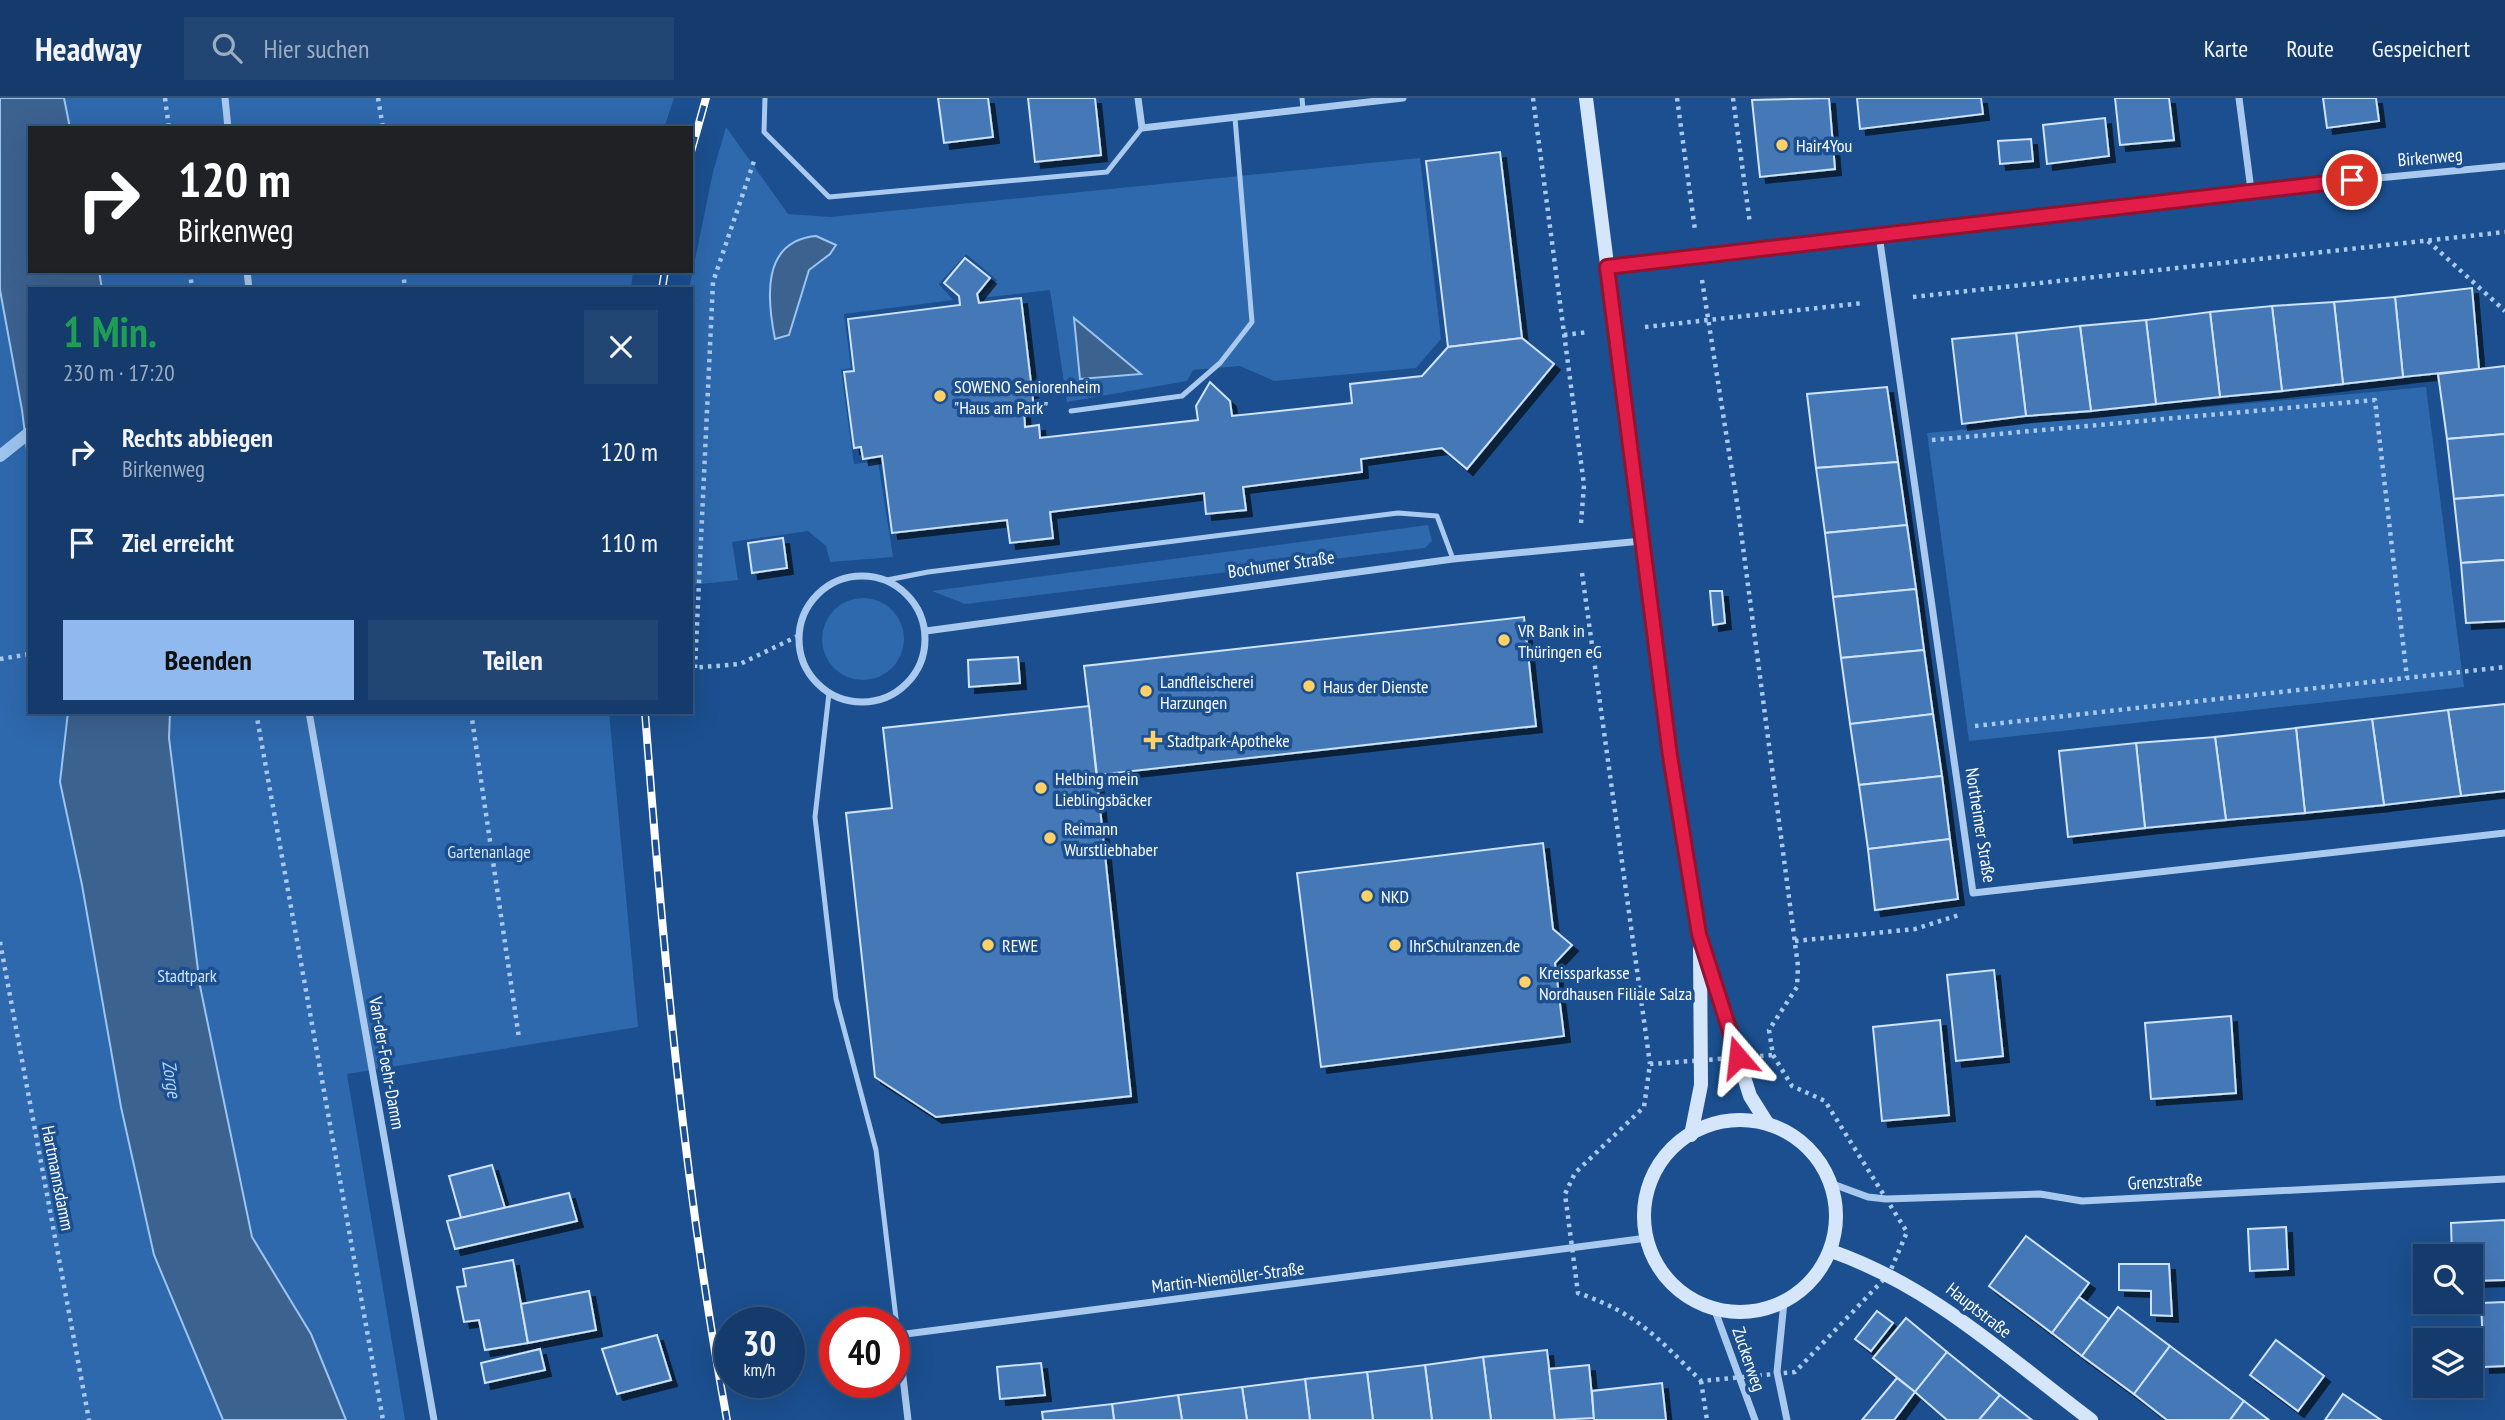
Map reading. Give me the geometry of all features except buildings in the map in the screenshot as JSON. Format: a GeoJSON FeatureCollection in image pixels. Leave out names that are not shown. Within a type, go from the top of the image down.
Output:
{"type":"FeatureCollection","features":[{"type":"Feature","properties":{"kind":"street"},"geometry":{"type":"LineString","coordinates":[[225,98],[228,126]]}},
{"type":"Feature","properties":{"kind":"street"},"geometry":{"type":"LineString","coordinates":[[1138,98],[1142,128],[1403,98]]}},
{"type":"Feature","properties":{"kind":"street"},"geometry":{"type":"LineString","coordinates":[[1587,98],[1666,730],[1699,934],[1750,1096],[1767,1123]]}},
{"type":"Feature","properties":{"kind":"street"},"geometry":{"type":"LineString","coordinates":[[2239,98],[2251,190]]}},
{"type":"Feature","properties":{"kind":"street","name":"Birkenweg"},"geometry":{"type":"LineString","coordinates":[[1607,267],[2251,190],[2505,166]]}},
{"type":"Feature","properties":{"kind":"street","name":"Northeimer Straße"},"geometry":{"type":"LineString","coordinates":[[1880,236],[1973,893],[2505,833]]}},
{"type":"Feature","properties":{"kind":"street","name":"Bochumer Straße"},"geometry":{"type":"LineString","coordinates":[[926,631],[1453,559],[1642,541]]}},
{"type":"Feature","properties":{"kind":"street"},"geometry":{"type":"LineString","coordinates":[[858,575],[887,580],[906,592],[920,610],[926,631],[925,653],[916,674],[897,693],[876,701],[849,702],[829,693],[811,678],[801,658],[798,636],[802,616],[814,597],[836,580],[858,575]]}},
{"type":"Feature","properties":{"kind":"street","name":"Van-der-Foehr-Damm"},"geometry":{"type":"LineString","coordinates":[[309,714],[435,1420]]}},
{"type":"Feature","properties":{"kind":"street"},"geometry":{"type":"LineString","coordinates":[[1691,1135],[1701,1086],[1699,934]]}},
{"type":"Feature","properties":{"kind":"street"},"geometry":{"type":"LineString","coordinates":[[1735,1120],[1767,1123],[1796,1137],[1819,1160],[1830,1183],[1837,1220],[1831,1251],[1815,1278],[1784,1302],[1762,1311],[1730,1313],[1699,1304],[1673,1286],[1654,1261],[1647,1238],[1645,1199],[1656,1168],[1676,1144],[1704,1127],[1735,1120]]}},
{"type":"Feature","properties":{"kind":"street","name":"Grenzstraße"},"geometry":{"type":"LineString","coordinates":[[1830,1183],[1868,1197],[1886,1199],[2040,1194],[2082,1201],[2505,1179]]}},
{"type":"Feature","properties":{"kind":"street","name":"Martin-Niemöller-Straße"},"geometry":{"type":"LineString","coordinates":[[910,1333],[1647,1238]]}},
{"type":"Feature","properties":{"kind":"street","name":"Hauptstraße"},"geometry":{"type":"LineString","coordinates":[[1831,1251],[1875,1266],[1927,1295],[2091,1420]]}},
{"type":"Feature","properties":{"kind":"street","name":"Zuckerweg"},"geometry":{"type":"LineString","coordinates":[[1784,1302],[1777,1373],[1787,1420]]}},
{"type":"Feature","properties":{"kind":"street","name":"Zuckerweg"},"geometry":{"type":"LineString","coordinates":[[1714,1308],[1755,1420]]}},
{"type":"Feature","properties":{"kind":"street"},"geometry":{"type":"LineString","coordinates":[[905,1398],[908,1420]]}},
{"type":"Feature","properties":{"kind":"lane"},"geometry":{"type":"LineString","coordinates":[[765,98],[764,132],[829,197],[1107,172],[1142,128]]}},
{"type":"Feature","properties":{"kind":"lane"},"geometry":{"type":"LineString","coordinates":[[1302,98],[1303,110]]}},
{"type":"Feature","properties":{"kind":"lane"},"geometry":{"type":"LineString","coordinates":[[1071,411],[1182,396],[1220,363],[1252,322],[1235,118]]}},
{"type":"Feature","properties":{"kind":"lane"},"geometry":{"type":"LineString","coordinates":[[887,580],[928,572],[1398,513],[1437,516],[1453,559]]}},
{"type":"Feature","properties":{"kind":"lane"},"geometry":{"type":"LineString","coordinates":[[829,693],[815,817],[836,999],[876,1150],[895,1307]]}},
{"type":"Feature","properties":{"kind":"path"},"geometry":{"type":"LineString","coordinates":[[165,98],[169,126]]}},
{"type":"Feature","properties":{"kind":"path"},"geometry":{"type":"LineString","coordinates":[[378,98],[383,126]]}},
{"type":"Feature","properties":{"kind":"path"},"geometry":{"type":"LineString","coordinates":[[1533,98],[1584,485],[1578,547],[1650,1064],[1644,1107],[1575,1173],[1565,1194],[1569,1222]]}},
{"type":"Feature","properties":{"kind":"path"},"geometry":{"type":"LineString","coordinates":[[1677,98],[1698,256],[1738,509],[1795,941],[1797,987],[1769,1030],[1773,1055]]}},
{"type":"Feature","properties":{"kind":"path"},"geometry":{"type":"LineString","coordinates":[[1733,98],[1753,249]]}},
{"type":"Feature","properties":{"kind":"path"},"geometry":{"type":"LineString","coordinates":[[764,132],[713,282],[693,668],[740,664],[798,636]]}},
{"type":"Feature","properties":{"kind":"path"},"geometry":{"type":"LineString","coordinates":[[1564,335],[2505,232]]}},
{"type":"Feature","properties":{"kind":"path"},"geometry":{"type":"LineString","coordinates":[[2427,241],[2505,311]]}},
{"type":"Feature","properties":{"kind":"path"},"geometry":{"type":"LineString","coordinates":[[1910,442],[2375,400],[2407,678]]}},
{"type":"Feature","properties":{"kind":"path"},"geometry":{"type":"LineString","coordinates":[[0,659],[28,654]]}},
{"type":"Feature","properties":{"kind":"path"},"geometry":{"type":"LineString","coordinates":[[1950,729],[2505,667]]}},
{"type":"Feature","properties":{"kind":"path"},"geometry":{"type":"LineString","coordinates":[[256,714],[383,1420]]}},
{"type":"Feature","properties":{"kind":"path"},"geometry":{"type":"LineString","coordinates":[[471,714],[519,1038]]}},
{"type":"Feature","properties":{"kind":"path"},"geometry":{"type":"LineString","coordinates":[[1795,941],[1915,929],[1973,910],[1973,893]]}},
{"type":"Feature","properties":{"kind":"path","name":"Hartmannsdamm"},"geometry":{"type":"LineString","coordinates":[[0,942],[89,1420]]}},
{"type":"Feature","properties":{"kind":"path"},"geometry":{"type":"LineString","coordinates":[[1650,1064],[1682,1062]]}},
{"type":"Feature","properties":{"kind":"path"},"geometry":{"type":"LineString","coordinates":[[1577,1280],[1578,1293],[1610,1303],[1648,1327],[1701,1381],[1707,1420]]}},
{"type":"Feature","properties":{"kind":"path"},"geometry":{"type":"LineString","coordinates":[[1701,1381],[1719,1379]]}},
{"type":"Feature","properties":{"kind":"green space"},"geometry":{"type":"Polygon","coordinates":[[[64,98],[674,98],[665,126],[70,126],[64,98]]]}},
{"type":"Feature","properties":{"kind":"green space"},"geometry":{"type":"Polygon","coordinates":[[[726,127],[788,214],[830,217],[1420,158],[1441,339],[1416,368],[1274,381],[1240,366],[1193,370],[1187,381],[1067,402],[1050,290],[980,298],[997,280],[966,254],[939,284],[953,300],[844,314],[851,368],[841,370],[854,464],[878,461],[893,557],[830,562],[826,546],[808,531],[732,542],[738,580],[693,585],[693,287],[689,287],[713,172],[726,127]]]}},
{"type":"Feature","properties":{"kind":"green space"},"geometry":{"type":"Polygon","coordinates":[[[99,273],[633,273],[631,287],[102,287],[99,273]]]}},
{"type":"Feature","properties":{"kind":"green space","name":"Stadtpark"},"geometry":{"type":"Polygon","coordinates":[[[0,290],[17,384],[28,383],[28,714],[609,714],[638,1027],[347,1074],[405,1420],[0,1420],[0,290]]]}},
{"type":"Feature","properties":{"kind":"green space"},"geometry":{"type":"Polygon","coordinates":[[[2426,387],[2464,687],[1969,741],[1927,433],[2426,387]]]}},
{"type":"Feature","properties":{"kind":"green space"},"geometry":{"type":"Polygon","coordinates":[[[1428,525],[1432,541],[1425,548],[965,604],[932,591],[1428,525]]]}},
{"type":"Feature","properties":{"kind":"green space"},"geometry":{"type":"Polygon","coordinates":[[[863,598],[879,601],[892,610],[901,623],[904,639],[901,655],[892,668],[879,677],[863,680],[847,677],[834,668],[825,655],[822,639],[825,623],[834,610],[847,601],[863,598]]]}},
{"type":"Feature","properties":{"kind":"water"},"geometry":{"type":"Polygon","coordinates":[[[0,98],[64,98],[70,126],[28,126],[28,273],[99,273],[102,287],[28,287],[28,458],[0,290],[0,98]]]}},
{"type":"Feature","properties":{"kind":"water"},"geometry":{"type":"Polygon","coordinates":[[[816,236],[836,245],[830,254],[809,270],[789,335],[775,339],[770,290],[777,260],[785,249],[798,240],[816,236]]]}},
{"type":"Feature","properties":{"kind":"water"},"geometry":{"type":"Polygon","coordinates":[[[1074,318],[1141,374],[1080,379],[1074,318]]]}},
{"type":"Feature","properties":{"kind":"water","name":"Zorge"},"geometry":{"type":"Polygon","coordinates":[[[68,714],[170,714],[169,738],[200,986],[252,1237],[311,1334],[346,1420],[223,1420],[154,1255],[121,1107],[82,885],[60,782],[68,714]]]}},
{"type":"Feature","properties":{"kind":"waterway"},"geometry":{"type":"LineString","coordinates":[[0,456],[28,434]]}},
{"type":"Feature","properties":{"kind":"railway"},"geometry":{"type":"LineString","coordinates":[[693,145],[706,98]]}},
{"type":"Feature","properties":{"kind":"railway"},"geometry":{"type":"LineString","coordinates":[[662,287],[665,273]]}},
{"type":"Feature","properties":{"kind":"railway"},"geometry":{"type":"LineString","coordinates":[[645,714],[659,890],[687,1156],[727,1420]]}},
{"type":"Feature","properties":{"kind":"place","name":"Hair4You"},"geometry":{"type":"Point","coordinates":[1782,145]}},
{"type":"Feature","properties":{"kind":"place","name":"SOWENO Seniorenheim \"Haus am Park\""},"geometry":{"type":"Point","coordinates":[940,396]}},
{"type":"Feature","properties":{"kind":"place","name":"VR Bank in Thüringen eG"},"geometry":{"type":"Point","coordinates":[1504,640]}},
{"type":"Feature","properties":{"kind":"place","name":"Haus der Dienste"},"geometry":{"type":"Point","coordinates":[1309,686]}},
{"type":"Feature","properties":{"kind":"place","name":"Landfleischerei Harzungen"},"geometry":{"type":"Point","coordinates":[1146,691]}},
{"type":"Feature","properties":{"kind":"place","name":"Stadtpark-Apotheke"},"geometry":{"type":"Point","coordinates":[1153,740]}},
{"type":"Feature","properties":{"kind":"place","name":"Helbing mein Lieblingsbäcker"},"geometry":{"type":"Point","coordinates":[1041,788]}},
{"type":"Feature","properties":{"kind":"place","name":"Reimann Wurstliebhaber"},"geometry":{"type":"Point","coordinates":[1050,838]}},
{"type":"Feature","properties":{"kind":"place","name":"NKD"},"geometry":{"type":"Point","coordinates":[1367,896]}},
{"type":"Feature","properties":{"kind":"place","name":"REWE"},"geometry":{"type":"Point","coordinates":[988,945]}},
{"type":"Feature","properties":{"kind":"place","name":"IhrSchulranzen.de"},"geometry":{"type":"Point","coordinates":[1395,945]}},
{"type":"Feature","properties":{"kind":"place","name":"Kreissparkasse Nordhausen Filiale Salza"},"geometry":{"type":"Point","coordinates":[1525,982]}},
{"type":"Feature","properties":{"kind":"route"},"geometry":{"type":"LineString","coordinates":[[1738,1057],[1699,934],[1670,756],[1607,267],[2352,180]]}},
{"type":"Feature","properties":{"kind":"park label","name":"Gartenanlage"},"geometry":{"type":"Point","coordinates":[489,851]}}]}
